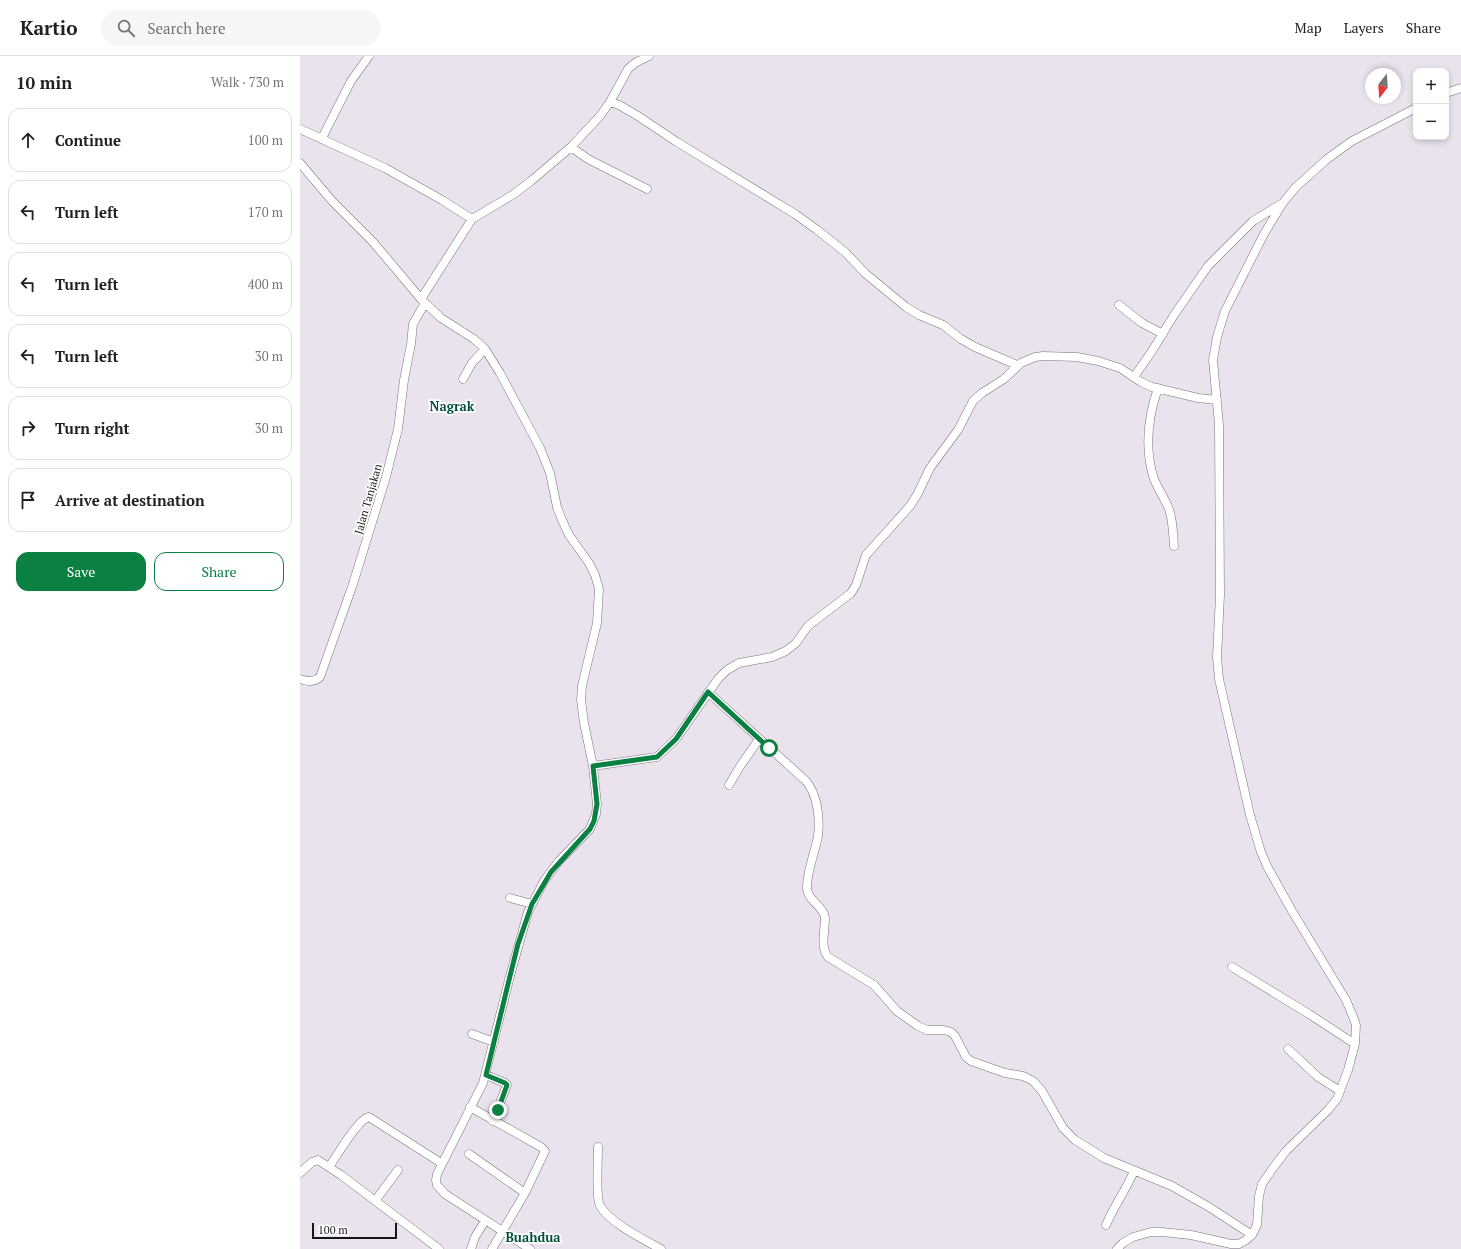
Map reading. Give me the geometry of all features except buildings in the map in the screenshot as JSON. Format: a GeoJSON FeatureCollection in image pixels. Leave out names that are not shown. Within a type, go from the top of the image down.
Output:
{"type":"FeatureCollection","features":[{"type":"Feature","properties":{"kind":"street"},"geometry":{"type":"LineString","coordinates":[[322,138],[351,81],[369,56]]}},
{"type":"Feature","properties":{"kind":"street"},"geometry":{"type":"LineString","coordinates":[[423,301],[472,219],[514,194],[571,147],[590,128],[610,102],[628,70],[635,63],[649,56]]}},
{"type":"Feature","properties":{"kind":"street"},"geometry":{"type":"LineString","coordinates":[[1449,93],[1461,88]]}},
{"type":"Feature","properties":{"kind":"street"},"geometry":{"type":"LineString","coordinates":[[610,102],[619,105],[638,116],[810,225],[844,252],[866,274],[906,307],[919,315],[943,325],[961,340],[1017,365]]}},
{"type":"Feature","properties":{"kind":"street"},"geometry":{"type":"LineString","coordinates":[[1117,1249],[1127,1240],[1151,1232],[1168,1232],[1235,1244],[1243,1242],[1252,1234],[1257,1225],[1259,1196],[1262,1184],[1286,1151],[1333,1105],[1340,1092],[1348,1070],[1354,1044],[1356,1025],[1346,1000],[1292,911],[1267,866],[1261,852],[1250,815],[1219,679],[1217,657],[1220,595],[1219,425],[1213,360],[1217,337],[1225,311],[1264,234],[1282,204],[1295,188],[1327,159],[1352,141],[1413,110]]}},
{"type":"Feature","properties":{"kind":"street"},"geometry":{"type":"LineString","coordinates":[[300,128],[385,168],[442,200],[472,219]]}},
{"type":"Feature","properties":{"kind":"street"},"geometry":{"type":"LineString","coordinates":[[571,147],[588,159],[647,189]]}},
{"type":"Feature","properties":{"kind":"street"},"geometry":{"type":"LineString","coordinates":[[300,163],[333,202],[373,242],[423,301],[441,318],[474,339],[486,349],[540,448],[550,473],[557,507],[562,520],[569,535],[589,563],[595,575],[599,589],[597,623],[581,692],[584,723],[593,766],[597,804],[596,814],[593,824],[551,872],[532,904],[518,944],[486,1075],[479,1092],[441,1163],[436,1180],[439,1189],[485,1221],[530,1249]]}},
{"type":"Feature","properties":{"kind":"street"},"geometry":{"type":"LineString","coordinates":[[1134,377],[1208,266],[1253,221],[1282,204]]}},
{"type":"Feature","properties":{"kind":"street","name":"Jalan Tanjakan"},"geometry":{"type":"LineString","coordinates":[[300,679],[309,681],[316,680],[320,677],[353,584],[386,477],[398,429],[413,324],[423,301]]}},
{"type":"Feature","properties":{"kind":"street"},"geometry":{"type":"LineString","coordinates":[[1119,305],[1142,323],[1163,334]]}},
{"type":"Feature","properties":{"kind":"street"},"geometry":{"type":"LineString","coordinates":[[463,379],[472,363],[486,349]]}},
{"type":"Feature","properties":{"kind":"street"},"geometry":{"type":"LineString","coordinates":[[593,766],[657,757],[676,739],[708,692],[726,670],[734,665],[772,657],[786,651],[796,643],[808,626],[851,593],[856,585],[866,555],[910,506],[930,468],[958,430],[973,401],[982,393],[1004,379],[1017,365],[1035,357],[1077,357],[1106,363],[1120,368],[1141,382],[1158,388],[1198,398],[1217,400]]}},
{"type":"Feature","properties":{"kind":"street"},"geometry":{"type":"LineString","coordinates":[[1158,388],[1150,415],[1148,436],[1149,457],[1155,480],[1171,517],[1174,546]]}},
{"type":"Feature","properties":{"kind":"street"},"geometry":{"type":"LineString","coordinates":[[708,692],[806,781],[814,794],[818,814],[818,832],[807,889],[810,898],[822,911],[824,916],[824,944],[827,955],[832,960],[874,985],[897,1011],[918,1026],[927,1030],[944,1030],[952,1032],[956,1036],[966,1057],[971,1062],[1005,1073],[1023,1076],[1033,1081],[1042,1091],[1058,1121],[1070,1135],[1104,1158],[1172,1186],[1252,1234]]}},
{"type":"Feature","properties":{"kind":"street"},"geometry":{"type":"LineString","coordinates":[[729,785],[759,739]]}},
{"type":"Feature","properties":{"kind":"street"},"geometry":{"type":"LineString","coordinates":[[510,898],[532,904]]}},
{"type":"Feature","properties":{"kind":"street"},"geometry":{"type":"LineString","coordinates":[[1232,967],[1309,1014],[1354,1044]]}},
{"type":"Feature","properties":{"kind":"street"},"geometry":{"type":"LineString","coordinates":[[472,1034],[494,1042]]}},
{"type":"Feature","properties":{"kind":"street"},"geometry":{"type":"LineString","coordinates":[[1288,1049],[1318,1077],[1340,1092]]}},
{"type":"Feature","properties":{"kind":"street"},"geometry":{"type":"LineString","coordinates":[[486,1075],[507,1085],[493,1120]]}},
{"type":"Feature","properties":{"kind":"street"},"geometry":{"type":"LineString","coordinates":[[470,1107],[541,1146],[545,1154],[526,1192],[492,1249]]}},
{"type":"Feature","properties":{"kind":"street"},"geometry":{"type":"LineString","coordinates":[[329,1167],[363,1119],[369,1117],[441,1163]]}},
{"type":"Feature","properties":{"kind":"street"},"geometry":{"type":"LineString","coordinates":[[598,1147],[598,1197],[601,1207],[607,1215],[626,1229],[661,1249]]}},
{"type":"Feature","properties":{"kind":"street"},"geometry":{"type":"LineString","coordinates":[[469,1154],[526,1192]]}},
{"type":"Feature","properties":{"kind":"street"},"geometry":{"type":"LineString","coordinates":[[300,1173],[314,1160],[318,1160],[439,1249]]}},
{"type":"Feature","properties":{"kind":"street"},"geometry":{"type":"LineString","coordinates":[[375,1201],[398,1170]]}},
{"type":"Feature","properties":{"kind":"street"},"geometry":{"type":"LineString","coordinates":[[1106,1225],[1134,1171]]}},
{"type":"Feature","properties":{"kind":"street"},"geometry":{"type":"LineString","coordinates":[[470,1249],[475,1237],[485,1221]]}},
{"type":"Feature","properties":{"kind":"district","name":"Nagrak"},"geometry":{"type":"Point","coordinates":[452,406]}},
{"type":"Feature","properties":{"kind":"district","name":"Buahdua"},"geometry":{"type":"Point","coordinates":[533,1237]}},
{"type":"Feature","properties":{"kind":"route"},"geometry":{"type":"LineString","coordinates":[[498,1110],[507,1088],[507,1084],[486,1075],[518,944],[528,912],[544,881],[559,861],[581,839],[593,824],[597,804],[593,766],[657,757],[662,754],[676,739],[708,692],[769,748]]}}]}
